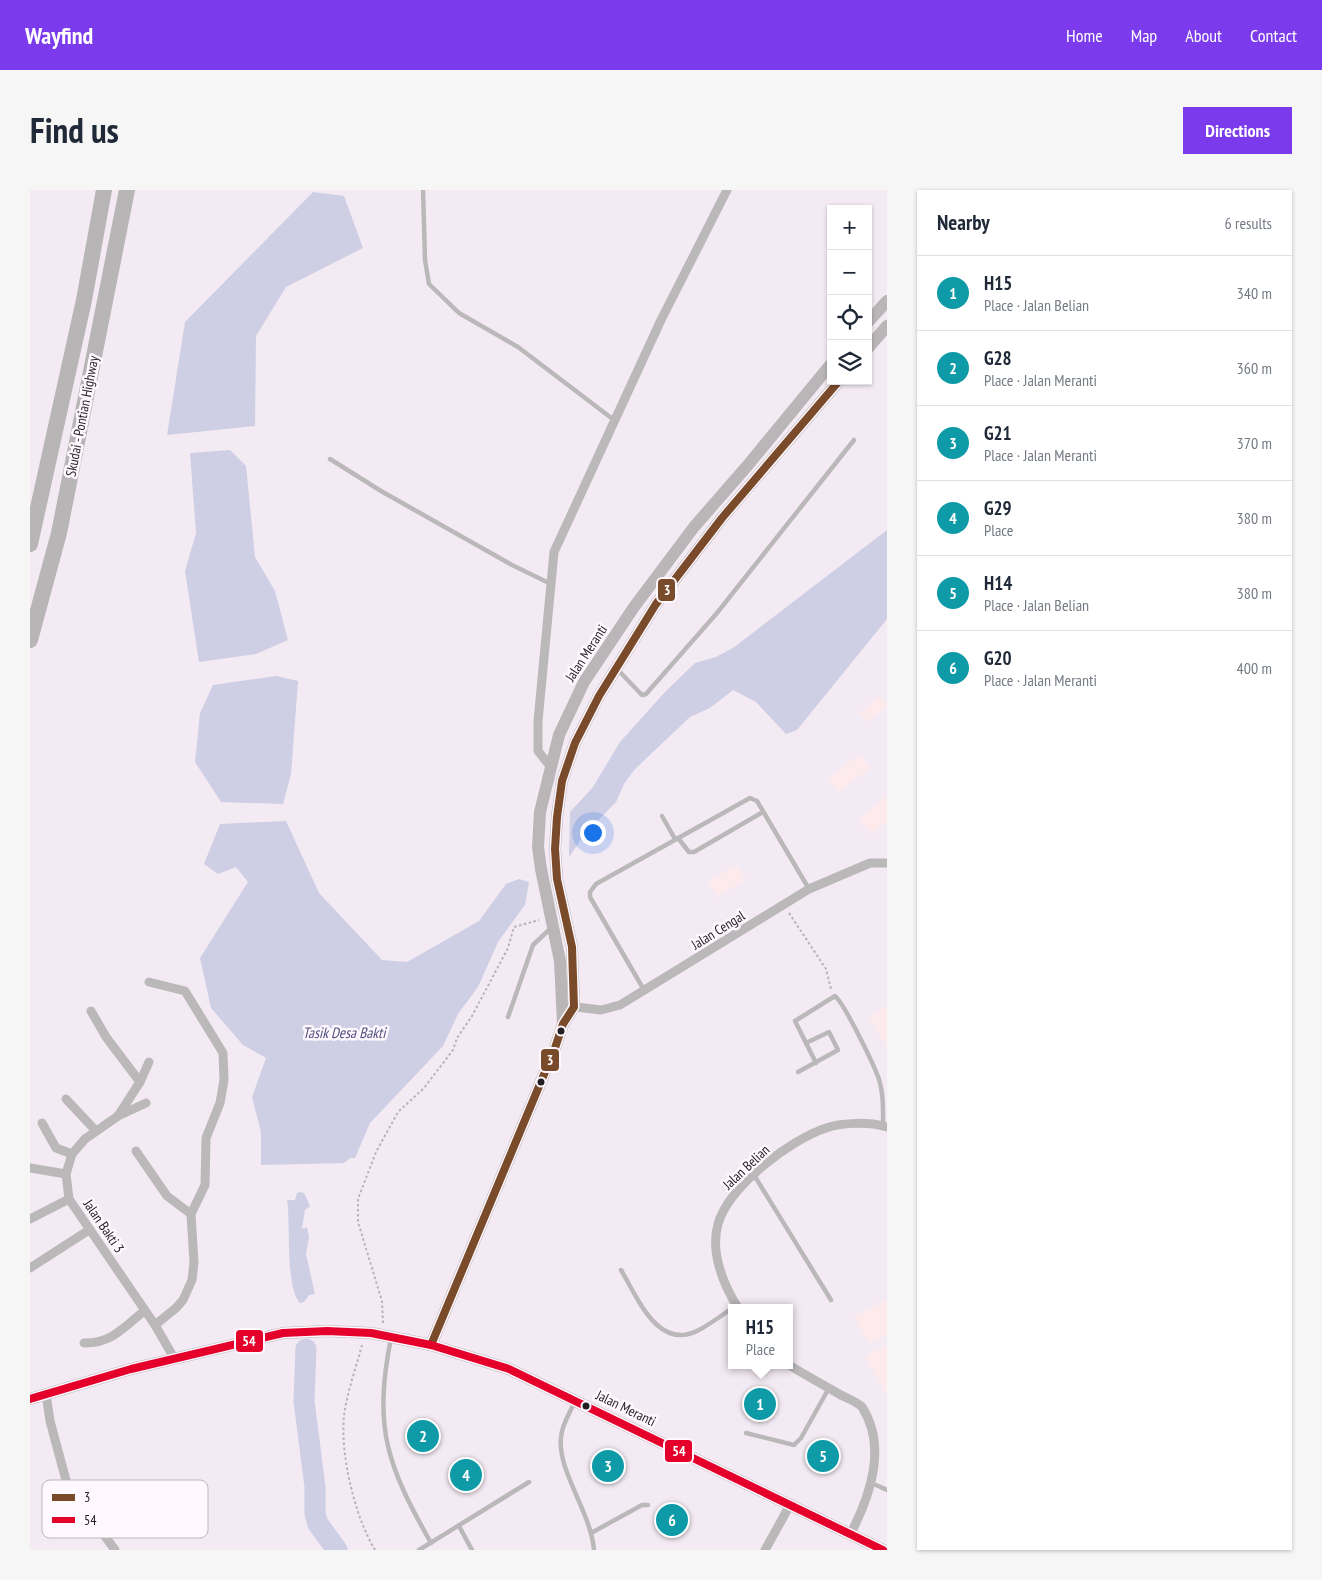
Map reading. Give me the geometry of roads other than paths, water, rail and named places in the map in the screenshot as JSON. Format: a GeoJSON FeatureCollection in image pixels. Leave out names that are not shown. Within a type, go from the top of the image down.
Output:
{"type":"FeatureCollection","features":[{"type":"Feature","properties":{"kind":"highway","name":"Skudai - Pontian Highway"},"geometry":{"type":"LineString","coordinates":[[30,544],[84,300],[104,190]]}},
{"type":"Feature","properties":{"kind":"highway","name":"Skudai - Pontian Highway"},"geometry":{"type":"LineString","coordinates":[[30,640],[59,533],[127,190]]}},
{"type":"Feature","properties":{"kind":"street"},"geometry":{"type":"LineString","coordinates":[[550,766],[538,751],[538,721],[554,552],[661,320],[727,190]]}},
{"type":"Feature","properties":{"kind":"street"},"geometry":{"type":"LineString","coordinates":[[872,318],[887,301]]}},
{"type":"Feature","properties":{"kind":"street"},"geometry":{"type":"LineString","coordinates":[[872,343],[887,326]]}},
{"type":"Feature","properties":{"kind":"street","name":"Jalan Meranti"},"geometry":{"type":"LineString","coordinates":[[567,1006],[560,961],[540,869],[538,846],[540,812],[559,735],[577,695],[634,607],[694,527],[827,369]]}},
{"type":"Feature","properties":{"kind":"street","name":"Jalan Meranti"},"geometry":{"type":"LineString","coordinates":[[431,1345],[555,1048],[563,1024],[567,1006],[572,947],[557,879],[555,849],[556,817],[562,781],[575,743],[616,667],[656,604],[722,518],[836,385]]}},
{"type":"Feature","properties":{"kind":"street","name":"Jalan Cengal"},"geometry":{"type":"LineString","coordinates":[[567,1006],[602,1010],[620,1005],[809,889],[870,864],[887,863]]}},
{"type":"Feature","properties":{"kind":"street"},"geometry":{"type":"LineString","coordinates":[[149,982],[185,991],[223,1053],[224,1080],[220,1102],[206,1138],[205,1185],[190,1214],[194,1262],[192,1280],[180,1304],[155,1325]]}},
{"type":"Feature","properties":{"kind":"street"},"geometry":{"type":"LineString","coordinates":[[90,1011],[106,1038],[140,1082]]}},
{"type":"Feature","properties":{"kind":"street"},"geometry":{"type":"LineString","coordinates":[[118,1116],[140,1082],[149,1062]]}},
{"type":"Feature","properties":{"kind":"street"},"geometry":{"type":"LineString","coordinates":[[66,1100],[96,1131]]}},
{"type":"Feature","properties":{"kind":"street","name":"Jalan Bakti 3"},"geometry":{"type":"LineString","coordinates":[[146,1103],[118,1116],[85,1139],[72,1154],[66,1174],[69,1199],[155,1325],[174,1358]]}},
{"type":"Feature","properties":{"kind":"street"},"geometry":{"type":"LineString","coordinates":[[42,1123],[56,1148],[72,1154]]}},
{"type":"Feature","properties":{"kind":"street","name":"Jalan Belian"},"geometry":{"type":"LineString","coordinates":[[733,1304],[718,1263],[715,1243],[723,1209],[736,1191],[790,1146],[829,1127],[873,1124],[885,1127]]}},
{"type":"Feature","properties":{"kind":"street"},"geometry":{"type":"LineString","coordinates":[[136,1150],[167,1196],[190,1214]]}},
{"type":"Feature","properties":{"kind":"street"},"geometry":{"type":"LineString","coordinates":[[30,1168],[66,1174]]}},
{"type":"Feature","properties":{"kind":"street"},"geometry":{"type":"LineString","coordinates":[[30,1219],[69,1199]]}},
{"type":"Feature","properties":{"kind":"street"},"geometry":{"type":"LineString","coordinates":[[30,1268],[89,1230]]}},
{"type":"Feature","properties":{"kind":"street"},"geometry":{"type":"LineString","coordinates":[[84,1343],[97,1344],[112,1337],[144,1311]]}},
{"type":"Feature","properties":{"kind":"street","name":"Jalan Meranti"},"geometry":{"type":"LineString","coordinates":[[30,1399],[174,1358],[283,1333],[327,1331],[387,1336],[431,1345],[509,1369],[883,1550]]}},
{"type":"Feature","properties":{"kind":"street"},"geometry":{"type":"LineString","coordinates":[[793,1367],[861,1406],[870,1418],[878,1435],[882,1452],[881,1467],[876,1485],[851,1534]]}},
{"type":"Feature","properties":{"kind":"street"},"geometry":{"type":"LineString","coordinates":[[46,1394],[50,1421],[66,1480]]}},
{"type":"Feature","properties":{"kind":"street"},"geometry":{"type":"LineString","coordinates":[[765,1550],[790,1505]]}},
{"type":"Feature","properties":{"kind":"street"},"geometry":{"type":"LineString","coordinates":[[106,1538],[115,1550]]}},
{"type":"Feature","properties":{"kind":"lane"},"geometry":{"type":"LineString","coordinates":[[423,190],[425,260],[429,284],[460,312],[518,347],[614,420]]}},
{"type":"Feature","properties":{"kind":"lane"},"geometry":{"type":"LineString","coordinates":[[616,667],[630,684],[642,694],[646,694],[717,613],[854,440]]}},
{"type":"Feature","properties":{"kind":"lane"},"geometry":{"type":"LineString","coordinates":[[330,459],[381,492],[512,566],[551,584]]}},
{"type":"Feature","properties":{"kind":"lane"},"geometry":{"type":"LineString","coordinates":[[644,990],[590,897],[590,892],[596,884],[746,798],[757,801],[809,889]]}},
{"type":"Feature","properties":{"kind":"lane"},"geometry":{"type":"LineString","coordinates":[[662,816],[676,838],[689,852],[694,852],[763,812]]}},
{"type":"Feature","properties":{"kind":"lane"},"geometry":{"type":"LineString","coordinates":[[508,1017],[533,945],[552,922]]}},
{"type":"Feature","properties":{"kind":"lane"},"geometry":{"type":"LineString","coordinates":[[816,1063],[796,1024],[796,1018],[832,997],[837,997],[849,1017],[880,1081],[885,1127]]}},
{"type":"Feature","properties":{"kind":"lane"},"geometry":{"type":"LineString","coordinates":[[798,1072],[837,1052],[831,1034],[828,1032],[806,1043]]}},
{"type":"Feature","properties":{"kind":"lane"},"geometry":{"type":"LineString","coordinates":[[754,1175],[831,1300]]}},
{"type":"Feature","properties":{"kind":"lane"},"geometry":{"type":"LineString","coordinates":[[621,1270],[648,1315],[662,1331],[672,1336],[686,1335],[698,1331],[728,1312]]}},
{"type":"Feature","properties":{"kind":"lane"},"geometry":{"type":"LineString","coordinates":[[387,1336],[382,1395],[385,1440],[400,1484],[431,1543]]}},
{"type":"Feature","properties":{"kind":"lane"},"geometry":{"type":"LineString","coordinates":[[746,1432],[794,1445],[801,1438],[829,1388]]}},
{"type":"Feature","properties":{"kind":"lane"},"geometry":{"type":"LineString","coordinates":[[576,1400],[562,1431],[561,1454],[593,1532],[594,1550]]}},
{"type":"Feature","properties":{"kind":"lane"},"geometry":{"type":"LineString","coordinates":[[419,1550],[529,1482]]}},
{"type":"Feature","properties":{"kind":"lane"},"geometry":{"type":"LineString","coordinates":[[876,1485],[887,1490]]}},
{"type":"Feature","properties":{"kind":"lane"},"geometry":{"type":"LineString","coordinates":[[593,1532],[642,1505],[648,1505]]}},
{"type":"Feature","properties":{"kind":"lane"},"geometry":{"type":"LineString","coordinates":[[458,1526],[472,1550]]}},
{"type":"Feature","properties":{"kind":"water"},"geometry":{"type":"Polygon","coordinates":[[[313,192],[344,196],[363,248],[286,287],[256,336],[255,426],[167,435],[185,322],[313,192]]]}},
{"type":"Feature","properties":{"kind":"water"},"geometry":{"type":"Polygon","coordinates":[[[230,450],[246,466],[255,557],[275,591],[288,640],[256,654],[199,662],[185,571],[196,533],[190,453],[230,450]]]}},
{"type":"Feature","properties":{"kind":"water"},"geometry":{"type":"Polygon","coordinates":[[[887,530],[887,619],[797,730],[786,734],[756,702],[733,690],[710,708],[690,717],[635,769],[624,784],[616,802],[584,835],[569,857],[570,812],[593,787],[620,742],[665,692],[695,663],[716,657],[733,648],[887,530]]]}},
{"type":"Feature","properties":{"kind":"water"},"geometry":{"type":"Polygon","coordinates":[[[276,676],[298,681],[291,774],[283,804],[221,802],[195,762],[200,713],[213,685],[276,676]]]}},
{"type":"Feature","properties":{"kind":"water","name":"Tasik Desa Bakti"},"geometry":{"type":"Polygon","coordinates":[[[286,821],[319,893],[382,960],[407,962],[479,921],[506,884],[519,879],[529,882],[525,905],[498,942],[478,987],[458,1014],[443,1046],[370,1123],[355,1158],[350,1158],[344,1163],[261,1165],[261,1132],[252,1097],[266,1058],[243,1045],[211,1008],[200,958],[248,882],[236,867],[218,874],[204,864],[220,824],[286,821]]]}},
{"type":"Feature","properties":{"kind":"water"},"geometry":{"type":"Polygon","coordinates":[[[297,1193],[304,1193],[310,1206],[305,1210],[302,1229],[307,1227],[309,1237],[306,1254],[315,1294],[309,1295],[304,1302],[300,1303],[295,1295],[290,1270],[287,1200],[295,1200],[297,1193]]]}},
{"type":"Feature","properties":{"kind":"waterway"},"geometry":{"type":"LineString","coordinates":[[306,1349],[304,1401],[315,1487],[315,1514],[318,1524],[337,1550]]}},
{"type":"Feature","properties":{"kind":"place","name":"H15"},"geometry":{"type":"Point","coordinates":[760,1404]}},
{"type":"Feature","properties":{"kind":"place","name":"G28"},"geometry":{"type":"Point","coordinates":[423,1436]}},
{"type":"Feature","properties":{"kind":"place","name":"H14"},"geometry":{"type":"Point","coordinates":[823,1456]}},
{"type":"Feature","properties":{"kind":"place","name":"G21"},"geometry":{"type":"Point","coordinates":[608,1466]}},
{"type":"Feature","properties":{"kind":"place","name":"G29"},"geometry":{"type":"Point","coordinates":[466,1475]}},
{"type":"Feature","properties":{"kind":"place","name":"G20"},"geometry":{"type":"Point","coordinates":[672,1520]}}]}
